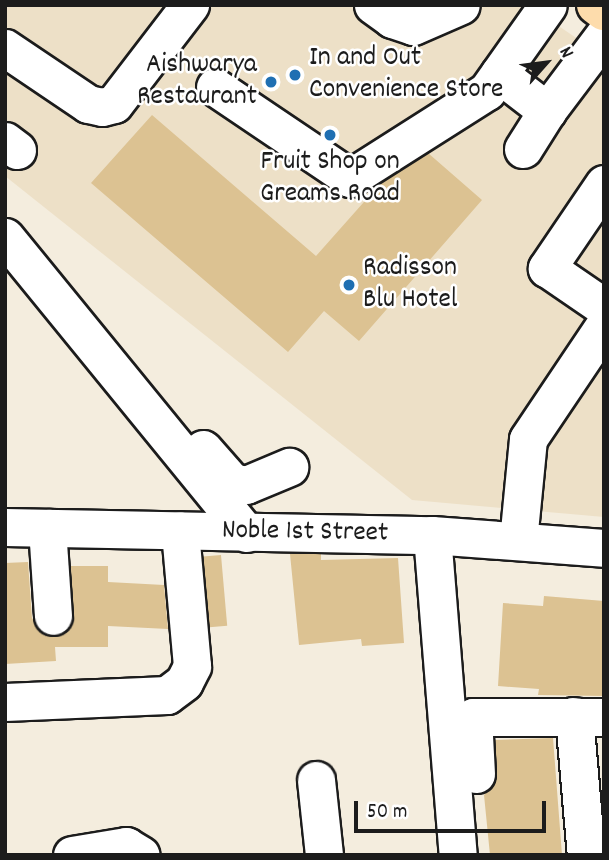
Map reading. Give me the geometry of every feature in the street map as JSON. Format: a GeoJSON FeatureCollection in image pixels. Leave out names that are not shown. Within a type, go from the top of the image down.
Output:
{"type":"FeatureCollection","features":[{"type":"Feature","properties":{"kind":"main road"},"geometry":{"type":"LineString","coordinates":[[596,5],[604,10]]}},
{"type":"Feature","properties":{"kind":"street"},"geometry":{"type":"LineString","coordinates":[[5,48],[88,104],[102,107],[114,104],[190,5]]}},
{"type":"Feature","properties":{"kind":"street"},"geometry":{"type":"LineString","coordinates":[[373,5],[392,19],[414,26],[460,5]]}},
{"type":"Feature","properties":{"kind":"street"},"geometry":{"type":"LineString","coordinates":[[215,88],[350,178],[487,91],[548,5]]}},
{"type":"Feature","properties":{"kind":"street"},"geometry":{"type":"LineString","coordinates":[[523,149],[547,111],[604,35]]}},
{"type":"Feature","properties":{"kind":"street"},"geometry":{"type":"LineString","coordinates":[[499,74],[547,111]]}},
{"type":"Feature","properties":{"kind":"street"},"geometry":{"type":"LineString","coordinates":[[604,184],[547,268],[604,307]]}},
{"type":"Feature","properties":{"kind":"street"},"geometry":{"type":"LineString","coordinates":[[5,237],[246,533]]}},
{"type":"Feature","properties":{"kind":"street"},"geometry":{"type":"LineString","coordinates":[[518,541],[528,439],[604,326]]}},
{"type":"Feature","properties":{"kind":"street"},"geometry":{"type":"LineString","coordinates":[[129,363],[232,482],[246,485],[274,474],[289,534]]}},
{"type":"Feature","properties":{"kind":"street"},"geometry":{"type":"LineString","coordinates":[[19,521],[53,616]]}},
{"type":"Feature","properties":{"kind":"street","name":"Noble 1st Street"},"geometry":{"type":"LineString","coordinates":[[19,521],[180,531],[432,535],[604,548]]}},
{"type":"Feature","properties":{"kind":"street"},"geometry":{"type":"LineString","coordinates":[[5,702],[167,695],[184,682],[192,666],[180,531]]}},
{"type":"Feature","properties":{"kind":"street"},"geometry":{"type":"LineString","coordinates":[[432,535],[458,855]]}},
{"type":"Feature","properties":{"kind":"street"},"geometry":{"type":"LineString","coordinates":[[482,855],[473,717],[589,717],[586,855]]}},
{"type":"Feature","properties":{"kind":"street"},"geometry":{"type":"LineString","coordinates":[[316,780],[324,855]]}},
{"type":"Feature","properties":{"kind":"street"},"geometry":{"type":"LineString","coordinates":[[72,855],[133,850]]}},
{"type":"Feature","properties":{"kind":"shaded area"},"geometry":{"type":"Polygon","coordinates":[[[5,5],[528,5],[604,57],[604,517],[412,500],[5,176],[5,5]]]}},
{"type":"Feature","properties":{"kind":"building"},"geometry":{"type":"Polygon","coordinates":[[[152,115],[316,256],[379,185],[428,153],[482,200],[359,341],[324,311],[288,352],[91,183],[152,115]]]}},
{"type":"Feature","properties":{"kind":"building"},"geometry":{"type":"Polygon","coordinates":[[[290,554],[321,554],[321,560],[398,558],[404,643],[362,646],[361,639],[299,645],[290,554]]]}},
{"type":"Feature","properties":{"kind":"building"},"geometry":{"type":"Polygon","coordinates":[[[221,555],[227,626],[209,627],[203,557],[221,555]]]}},
{"type":"Feature","properties":{"kind":"building"},"geometry":{"type":"Polygon","coordinates":[[[28,562],[32,618],[44,635],[64,634],[72,625],[71,566],[108,566],[108,582],[164,585],[168,629],[108,626],[108,647],[55,647],[56,661],[5,664],[5,563],[28,562]]]}},
{"type":"Feature","properties":{"kind":"building"},"geometry":{"type":"Polygon","coordinates":[[[544,596],[604,601],[604,696],[538,695],[539,689],[498,686],[503,603],[543,606],[544,596]]]}},
{"type":"Feature","properties":{"kind":"building"},"geometry":{"type":"Polygon","coordinates":[[[553,738],[562,855],[490,855],[484,795],[497,774],[495,740],[553,738]]]}},
{"type":"Feature","properties":{"kind":"place","name":"In and Out Convenience Store"},"geometry":{"type":"Point","coordinates":[295,75]}},
{"type":"Feature","properties":{"kind":"place","name":"Aishwarya Restaurant"},"geometry":{"type":"Point","coordinates":[271,82]}},
{"type":"Feature","properties":{"kind":"place","name":"Fruit Shop on Greams Road"},"geometry":{"type":"Point","coordinates":[330,135]}},
{"type":"Feature","properties":{"kind":"place","name":"Radisson Blu Hotel"},"geometry":{"type":"Point","coordinates":[349,285]}}]}
